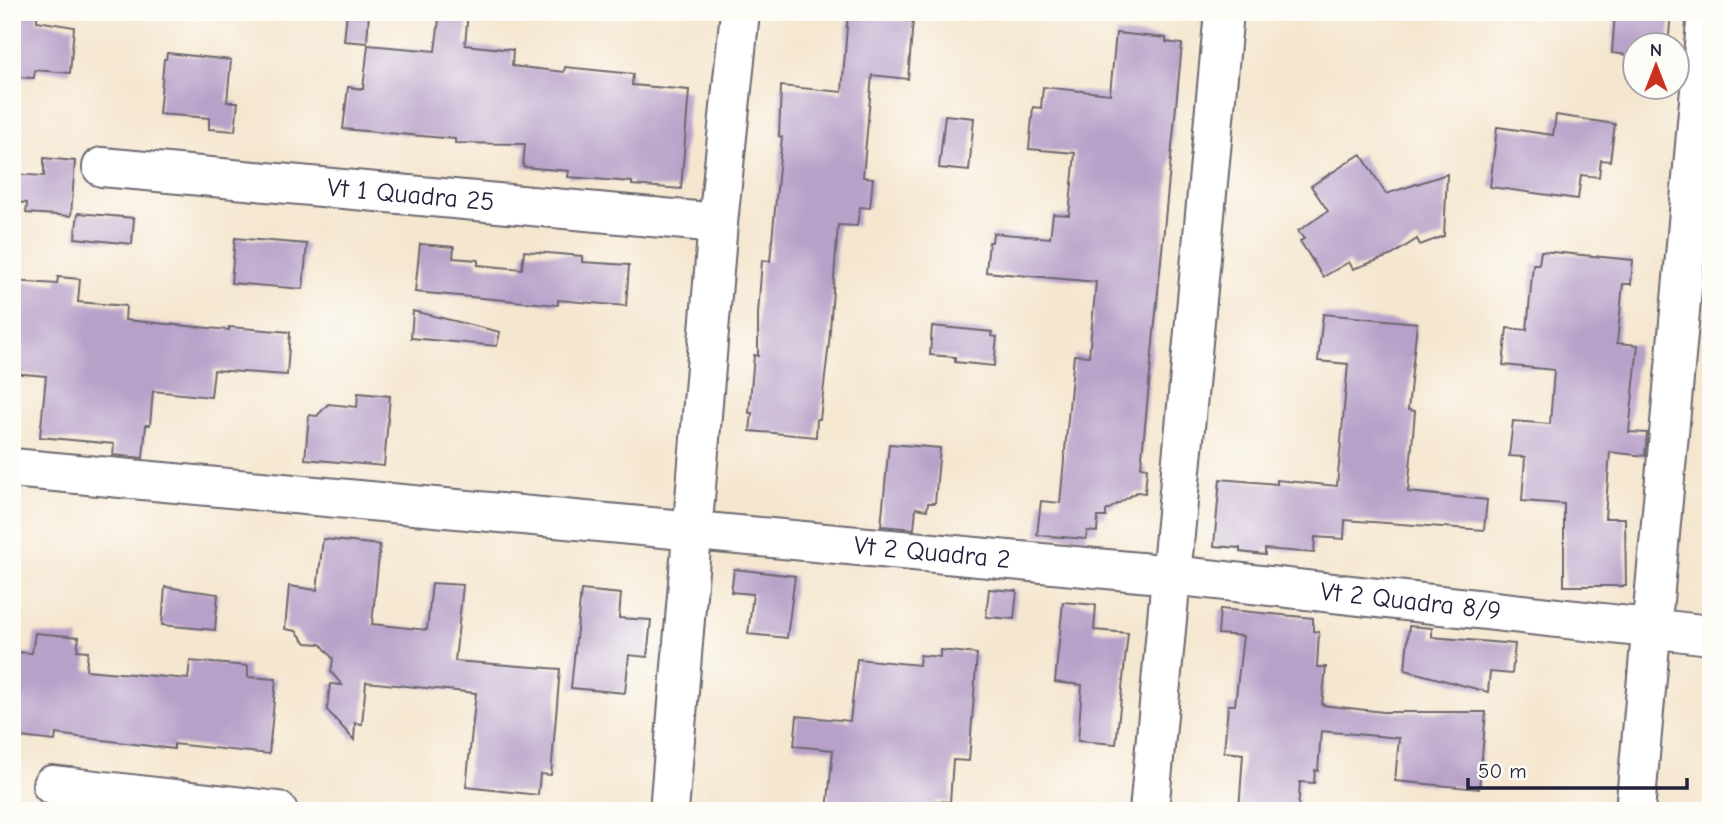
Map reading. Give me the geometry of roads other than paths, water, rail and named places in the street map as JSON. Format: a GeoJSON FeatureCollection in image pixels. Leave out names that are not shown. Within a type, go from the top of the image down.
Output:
{"type":"FeatureCollection","features":[{"type":"Feature","properties":{"kind":"street"},"geometry":{"type":"LineString","coordinates":[[669,811],[718,223],[740,12]]}},
{"type":"Feature","properties":{"kind":"street"},"geometry":{"type":"LineString","coordinates":[[1149,811],[1224,12]]}},
{"type":"Feature","properties":{"kind":"street"},"geometry":{"type":"LineString","coordinates":[[1635,811],[1707,12]]}},
{"type":"Feature","properties":{"kind":"street","name":"Vt 1 Quadra 25"},"geometry":{"type":"LineString","coordinates":[[102,167],[718,223]]}},
{"type":"Feature","properties":{"kind":"street","name":"Vt 2 Quadra 2"},"geometry":{"type":"LineString","coordinates":[[12,468],[1172,575]]}},
{"type":"Feature","properties":{"kind":"street","name":"Vt 2 Quadra 8/9"},"geometry":{"type":"LineString","coordinates":[[1172,575],[1711,635]]}},
{"type":"Feature","properties":{"kind":"street"},"geometry":{"type":"LineString","coordinates":[[52,785],[278,811]]}}]}
